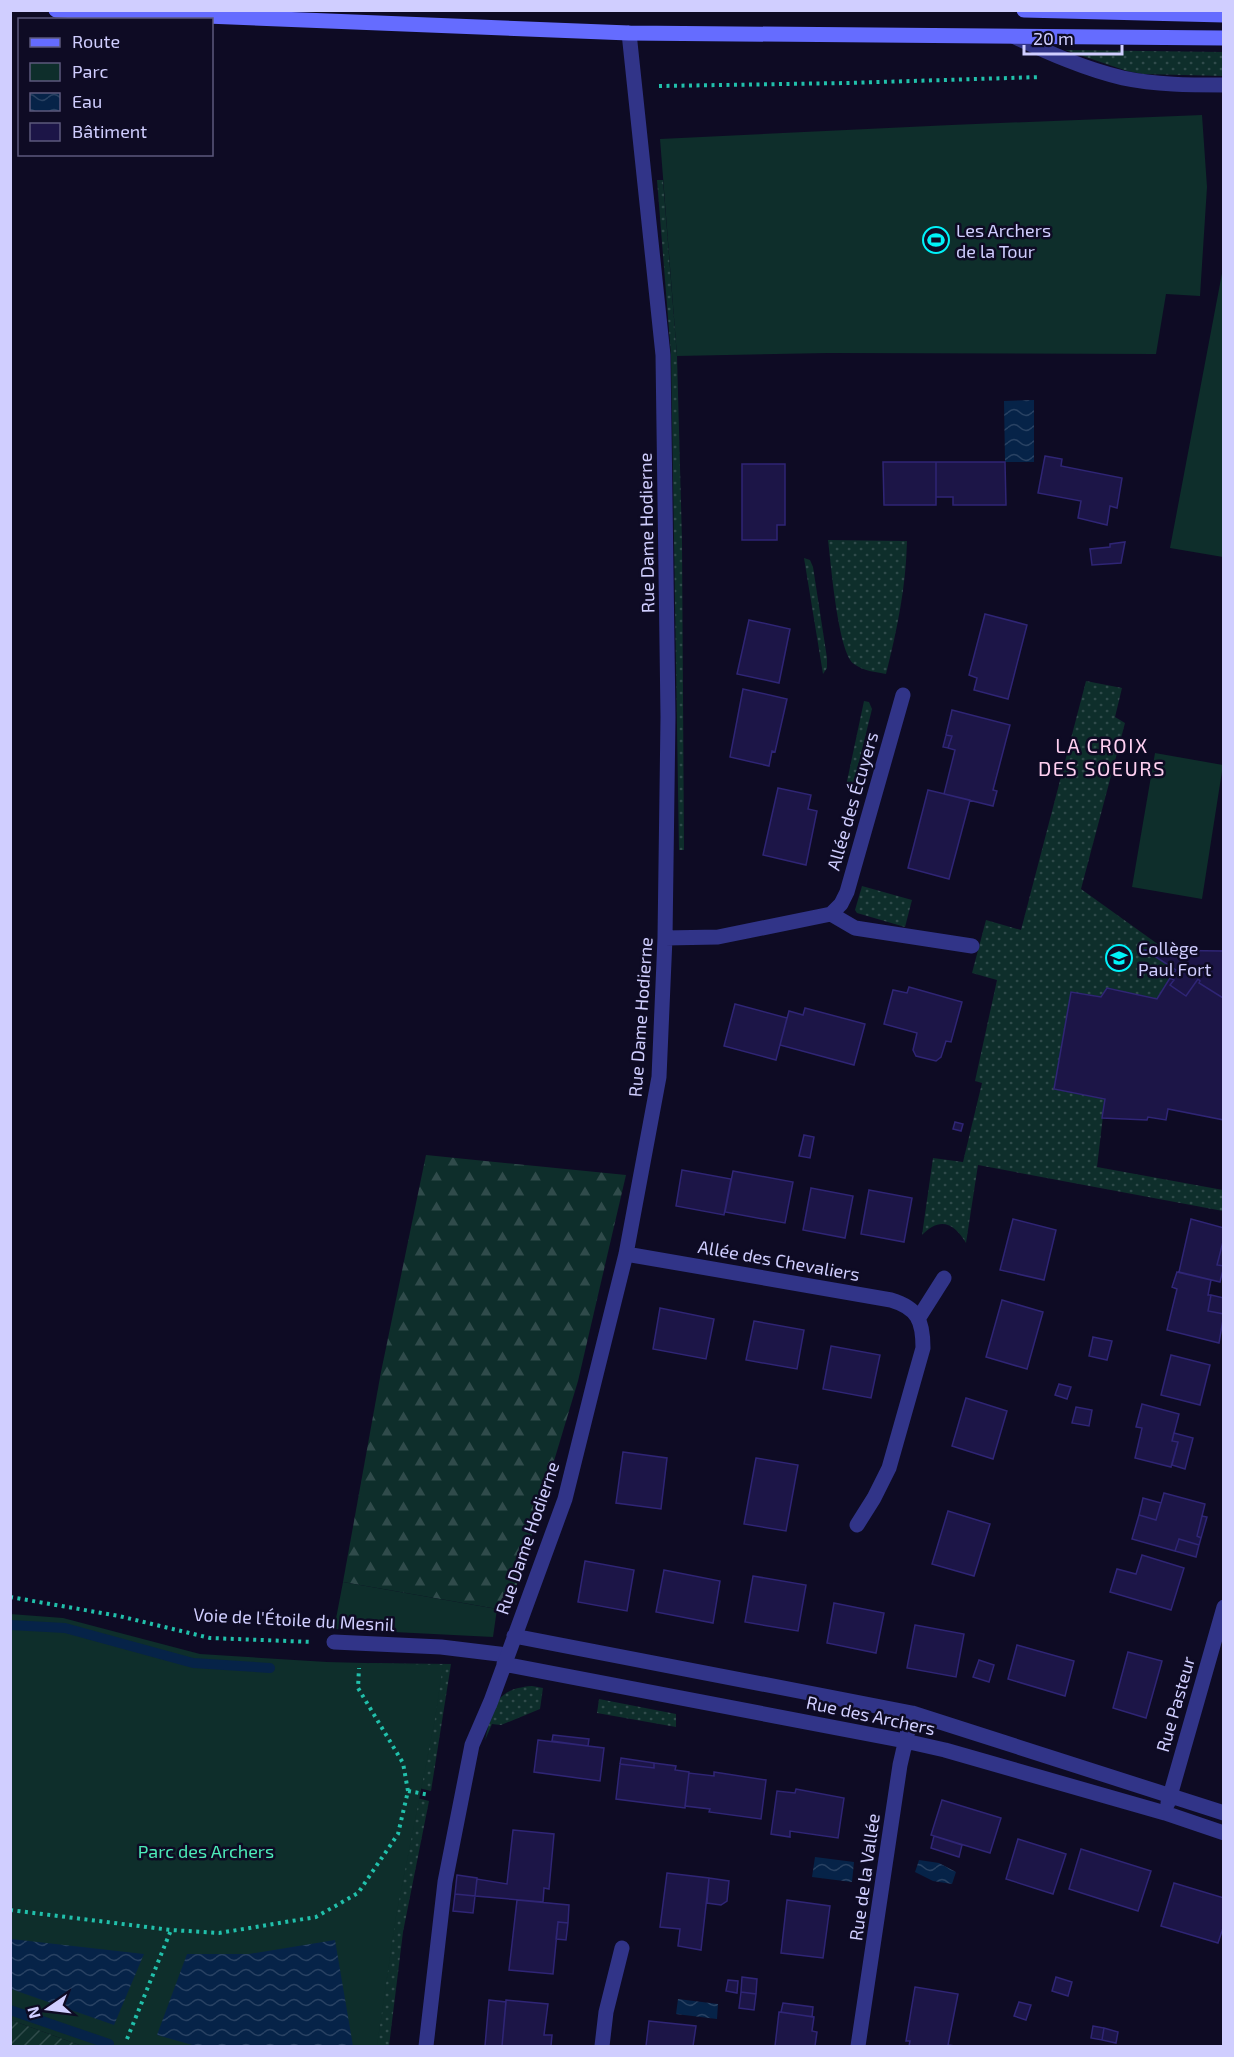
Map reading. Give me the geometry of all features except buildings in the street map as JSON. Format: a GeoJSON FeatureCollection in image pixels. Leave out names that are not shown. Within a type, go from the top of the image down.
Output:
{"type":"FeatureCollection","features":[{"type":"Feature","properties":{"kind":"main road"},"geometry":{"type":"LineString","coordinates":[[56,10],[628,33],[1224,38]]}},
{"type":"Feature","properties":{"kind":"main road"},"geometry":{"type":"LineString","coordinates":[[1024,10],[1224,15]]}},
{"type":"Feature","properties":{"kind":"street","name":"Rue Dame Hodierne"},"geometry":{"type":"LineString","coordinates":[[426,2046],[445,1882],[472,1745],[491,1701],[565,1499],[626,1254],[658,1077],[665,938],[668,717],[663,355],[628,33]]}},
{"type":"Feature","properties":{"kind":"street"},"geometry":{"type":"LineString","coordinates":[[1015,37],[1054,56],[1122,78],[1166,84],[1224,86]]}},
{"type":"Feature","properties":{"kind":"street","name":"Allée des Écuyers"},"geometry":{"type":"LineString","coordinates":[[831,914],[841,904],[847,892],[903,695]]}},
{"type":"Feature","properties":{"kind":"street"},"geometry":{"type":"LineString","coordinates":[[665,938],[718,937],[831,914],[855,928],[972,946]]}},
{"type":"Feature","properties":{"kind":"street","name":"Allée des Chevaliers"},"geometry":{"type":"LineString","coordinates":[[626,1254],[891,1300],[907,1304],[918,1319]]}},
{"type":"Feature","properties":{"kind":"street"},"geometry":{"type":"LineString","coordinates":[[857,1525],[874,1498],[892,1457],[923,1348],[923,1333],[918,1319],[944,1278]]}},
{"type":"Feature","properties":{"kind":"street","name":"Rue Pasteur"},"geometry":{"type":"LineString","coordinates":[[1165,1813],[1224,1607]]}},
{"type":"Feature","properties":{"kind":"street","name":"Rue des Archers"},"geometry":{"type":"LineString","coordinates":[[514,1636],[912,1713],[1224,1813]]}},
{"type":"Feature","properties":{"kind":"street","name":"Voie de l'Étoile du Mesnil"},"geometry":{"type":"LineString","coordinates":[[334,1642],[441,1647],[505,1659]]}},
{"type":"Feature","properties":{"kind":"street","name":"Rue des Archers"},"geometry":{"type":"LineString","coordinates":[[505,1659],[945,1750],[1165,1813],[1224,1833]]}},
{"type":"Feature","properties":{"kind":"street","name":"Rue de la Vallée"},"geometry":{"type":"LineString","coordinates":[[858,2046],[905,1741],[912,1713]]}},
{"type":"Feature","properties":{"kind":"street"},"geometry":{"type":"LineString","coordinates":[[603,2046],[606,2012],[622,1948]]}},
{"type":"Feature","properties":{"kind":"path"},"geometry":{"type":"LineString","coordinates":[[634,87],[683,84],[758,85],[1048,77]]}},
{"type":"Feature","properties":{"kind":"path","name":"Voie de l'Étoile du Mesnil"},"geometry":{"type":"LineString","coordinates":[[10,1597],[119,1616],[210,1638],[334,1642]]}},
{"type":"Feature","properties":{"kind":"path"},"geometry":{"type":"LineString","coordinates":[[10,1910],[171,1930],[219,1933],[316,1917],[358,1893],[398,1834],[408,1791],[403,1763],[358,1688],[359,1662],[364,1644]]}},
{"type":"Feature","properties":{"kind":"path"},"geometry":{"type":"LineString","coordinates":[[408,1791],[430,1795]]}},
{"type":"Feature","properties":{"kind":"path"},"geometry":{"type":"LineString","coordinates":[[127,2039],[171,1930]]}},
{"type":"Feature","properties":{"kind":"green space"},"geometry":{"type":"Polygon","coordinates":[[[1065,50],[1223,52],[1223,76],[1143,74],[1127,71],[1065,50]]]}},
{"type":"Feature","properties":{"kind":"green space","name":"Les Archers de la Tour"},"geometry":{"type":"Polygon","coordinates":[[[1202,115],[1207,187],[1200,296],[1166,294],[1156,354],[828,353],[677,356],[660,139],[1202,115]]]}},
{"type":"Feature","properties":{"kind":"green space"},"geometry":{"type":"Polygon","coordinates":[[[657,180],[663,180],[677,356],[682,541],[684,850],[679,850],[671,355],[657,180]]]}},
{"type":"Feature","properties":{"kind":"green space"},"geometry":{"type":"Polygon","coordinates":[[[1223,268],[1223,557],[1170,548],[1223,268]]]}},
{"type":"Feature","properties":{"kind":"green space"},"geometry":{"type":"Polygon","coordinates":[[[828,540],[907,541],[900,608],[886,674],[861,668],[854,664],[848,656],[833,586],[828,540]]]}},
{"type":"Feature","properties":{"kind":"green space"},"geometry":{"type":"Polygon","coordinates":[[[804,558],[810,560],[813,567],[827,658],[827,668],[823,674],[804,558]]]}},
{"type":"Feature","properties":{"kind":"green space"},"geometry":{"type":"Polygon","coordinates":[[[1086,681],[1122,688],[1115,717],[1125,723],[1081,889],[1166,950],[1146,950],[1176,970],[1157,999],[1109,990],[1101,997],[1071,992],[1054,1089],[1105,1099],[1097,1167],[1223,1190],[1223,1211],[978,1165],[966,1243],[956,1230],[946,1224],[934,1226],[922,1235],[933,1158],[963,1162],[982,1083],[975,1081],[997,980],[972,973],[986,920],[1021,930],[1086,681]]]}},
{"type":"Feature","properties":{"kind":"green space"},"geometry":{"type":"Polygon","coordinates":[[[864,701],[869,702],[872,709],[853,786],[846,786],[864,701]]]}},
{"type":"Feature","properties":{"kind":"green space"},"geometry":{"type":"Polygon","coordinates":[[[1155,753],[1223,765],[1202,899],[1132,887],[1155,753]]]}},
{"type":"Feature","properties":{"kind":"green space"},"geometry":{"type":"Polygon","coordinates":[[[862,886],[912,900],[905,927],[857,913],[855,910],[862,886]]]}},
{"type":"Feature","properties":{"kind":"green space"},"geometry":{"type":"Polygon","coordinates":[[[426,1155],[626,1175],[578,1381],[509,1611],[343,1582],[381,1372],[426,1155]]]}},
{"type":"Feature","properties":{"kind":"green space"},"geometry":{"type":"Polygon","coordinates":[[[343,1582],[497,1609],[493,1637],[334,1629],[343,1582]]]}},
{"type":"Feature","properties":{"kind":"green space","name":"Parc des Archers"},"geometry":{"type":"Polygon","coordinates":[[[10,1614],[63,1618],[200,1654],[327,1662],[443,1665],[435,1719],[396,1916],[377,2046],[82,2046],[11,2020],[10,1614]]]}},
{"type":"Feature","properties":{"kind":"green space"},"geometry":{"type":"Polygon","coordinates":[[[369,1663],[451,1664],[431,1791],[415,1787],[369,1663]]]}},
{"type":"Feature","properties":{"kind":"green space"},"geometry":{"type":"Polygon","coordinates":[[[532,1686],[543,1688],[540,1709],[501,1725],[492,1724],[485,1740],[493,1710],[502,1696],[509,1691],[532,1686]]]}},
{"type":"Feature","properties":{"kind":"green space"},"geometry":{"type":"Polygon","coordinates":[[[599,1699],[676,1714],[676,1727],[597,1713],[599,1699]]]}},
{"type":"Feature","properties":{"kind":"green space"},"geometry":{"type":"Polygon","coordinates":[[[413,1797],[429,1801],[403,1932],[389,2046],[130,2046],[413,1797]]]}},
{"type":"Feature","properties":{"kind":"green space"},"geometry":{"type":"Polygon","coordinates":[[[11,2020],[82,2046],[11,2046],[11,2020]]]}},
{"type":"Feature","properties":{"kind":"water"},"geometry":{"type":"Polygon","coordinates":[[[1034,400],[1034,462],[1005,462],[1004,401],[1034,400]]]}},
{"type":"Feature","properties":{"kind":"water"},"geometry":{"type":"Polygon","coordinates":[[[815,1857],[854,1862],[852,1882],[812,1877],[815,1857]]]}},
{"type":"Feature","properties":{"kind":"water"},"geometry":{"type":"Polygon","coordinates":[[[919,1860],[939,1863],[956,1872],[952,1884],[933,1881],[915,1872],[919,1860]]]}},
{"type":"Feature","properties":{"kind":"water"},"geometry":{"type":"Polygon","coordinates":[[[11,1939],[144,1954],[114,2025],[11,1989],[11,1939]]]}},
{"type":"Feature","properties":{"kind":"water"},"geometry":{"type":"Polygon","coordinates":[[[335,1940],[353,2046],[196,2046],[157,2035],[187,1954],[249,1954],[335,1940]]]}},
{"type":"Feature","properties":{"kind":"water"},"geometry":{"type":"Polygon","coordinates":[[[678,1999],[718,2004],[717,2019],[676,2014],[678,1999]]]}},
{"type":"Feature","properties":{"kind":"waterway"},"geometry":{"type":"LineString","coordinates":[[10,1625],[65,1628],[193,1663],[270,1668]]}},
{"type":"Feature","properties":{"kind":"waterway"},"geometry":{"type":"LineString","coordinates":[[10,2010],[109,2044]]}},
{"type":"Feature","properties":{"kind":"place","name":"Les Archers de la Tour"},"geometry":{"type":"Point","coordinates":[936,240]}},
{"type":"Feature","properties":{"kind":"place","name":"Collège Paul Fort"},"geometry":{"type":"Point","coordinates":[1119,958]}},
{"type":"Feature","properties":{"kind":"district","name":"LA CROIX DES SOEURS"},"geometry":{"type":"Point","coordinates":[1102,756]}}]}
